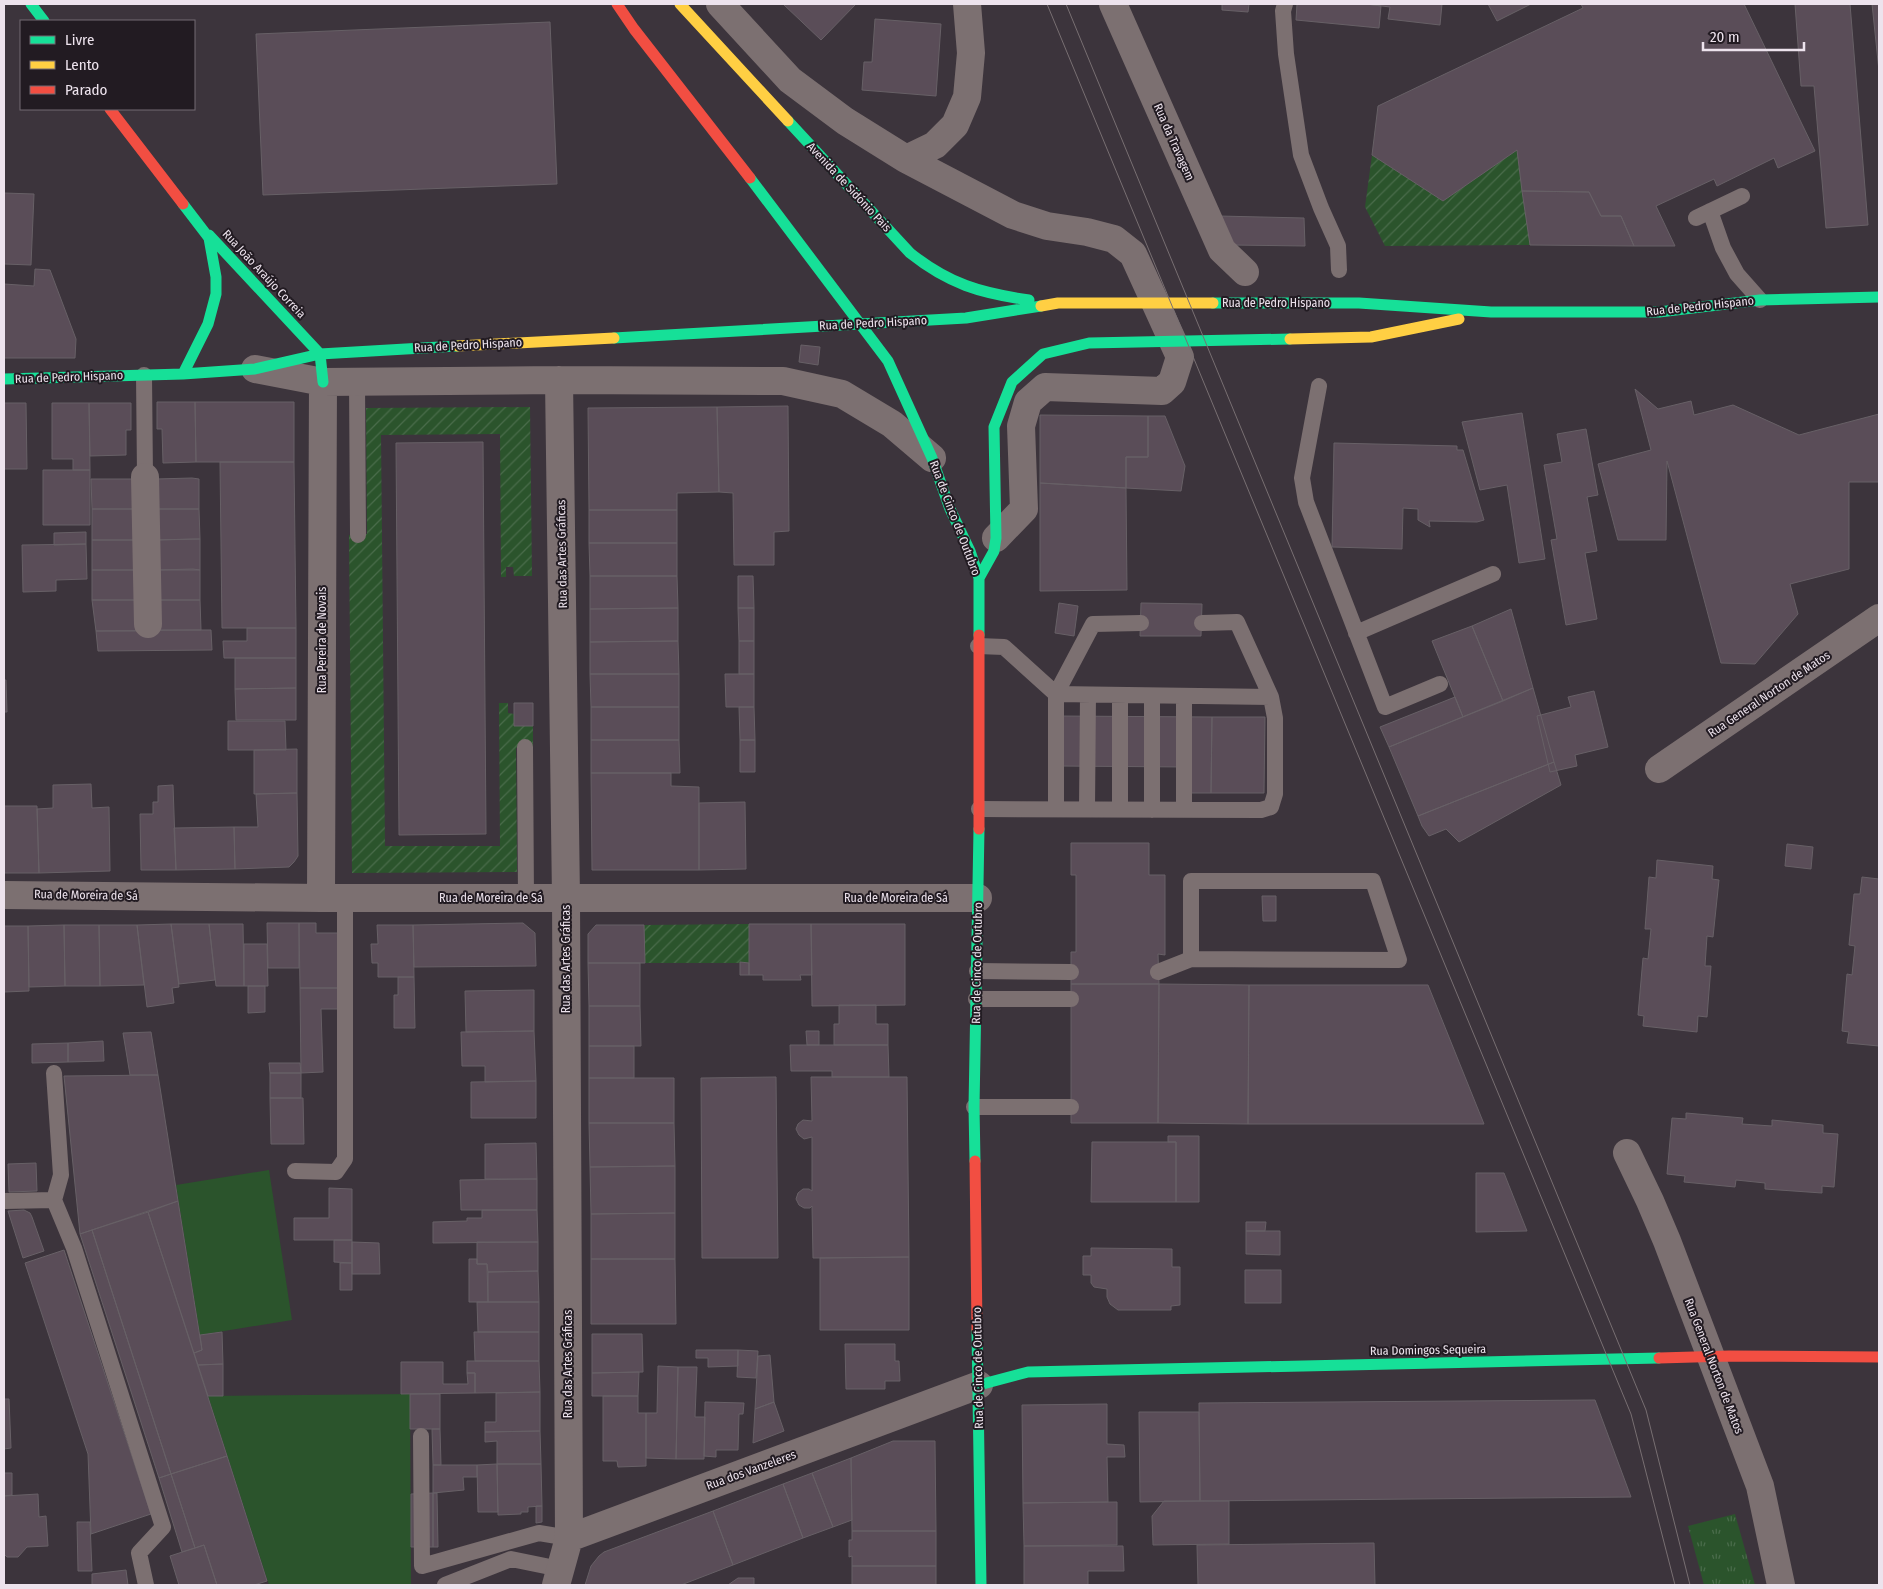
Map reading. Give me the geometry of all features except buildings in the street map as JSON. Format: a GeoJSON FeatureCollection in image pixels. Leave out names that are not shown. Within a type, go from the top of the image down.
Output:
{"type":"FeatureCollection","features":[{"type":"Feature","properties":{"kind":"main road"},"geometry":{"type":"LineString","coordinates":[[31,4],[43,20]]}},
{"type":"Feature","properties":{"kind":"main road","name":"Rua de Cinco de Outubro"},"geometry":{"type":"LineString","coordinates":[[618,4],[634,29],[701,113],[888,360],[932,458],[950,509],[970,552],[979,578],[979,809],[974,1107],[981,1585]]}},
{"type":"Feature","properties":{"kind":"main road","name":"Avenida de Sidónio Pais"},"geometry":{"type":"LineString","coordinates":[[680,4],[910,253],[937,274],[966,288],[1003,297],[1058,303]]}},
{"type":"Feature","properties":{"kind":"main road","name":"Rua João Araújo Correia"},"geometry":{"type":"LineString","coordinates":[[111,110],[208,238],[214,258],[216,282],[214,306],[206,331],[183,374]]}},
{"type":"Feature","properties":{"kind":"main road","name":"Rua João Araújo Correia"},"geometry":{"type":"LineString","coordinates":[[189,213],[320,354]]}},
{"type":"Feature","properties":{"kind":"main road","name":"Rua de Pedro Hispano"},"geometry":{"type":"LineString","coordinates":[[4,379],[183,374],[255,368],[320,354],[966,318],[1058,303],[1359,303],[1491,312],[1659,312],[1760,300],[1879,297]]}},
{"type":"Feature","properties":{"kind":"main road","name":"Rua de Pedro Hispano"},"geometry":{"type":"LineString","coordinates":[[979,578],[994,551],[996,538],[994,428],[1012,382],[1044,354],[1089,343],[1371,337],[1491,312]]}},
{"type":"Feature","properties":{"kind":"main road"},"geometry":{"type":"LineString","coordinates":[[320,354],[323,382]]}},
{"type":"Feature","properties":{"kind":"main road","name":"Rua Domingos Sequeira"},"geometry":{"type":"LineString","coordinates":[[979,1385],[1028,1372],[1729,1356],[1879,1357]]}},
{"type":"Feature","properties":{"kind":"street"},"geometry":{"type":"LineString","coordinates":[[720,4],[790,80],[845,121],[906,159],[1013,215],[1046,226],[1114,238],[1133,254],[1180,357],[1172,382],[1162,391],[1068,387],[1045,388],[1028,402],[1021,426],[1024,508],[996,538]]}},
{"type":"Feature","properties":{"kind":"street"},"geometry":{"type":"LineString","coordinates":[[906,159],[935,145],[955,125],[967,97],[971,53],[967,4]]}},
{"type":"Feature","properties":{"kind":"street","name":"Rua da Travagem"},"geometry":{"type":"LineString","coordinates":[[1113,4],[1222,250],[1245,272]]}},
{"type":"Feature","properties":{"kind":"street","name":"Rua de Pedro Hispano"},"geometry":{"type":"LineString","coordinates":[[255,368],[323,382],[783,381],[842,394],[892,424],[932,458]]}},
{"type":"Feature","properties":{"kind":"street","name":"Rua das Artes Gráficas"},"geometry":{"type":"LineString","coordinates":[[559,380],[566,898],[569,1538]]}},
{"type":"Feature","properties":{"kind":"street","name":"Rua Pereira de Novais"},"geometry":{"type":"LineString","coordinates":[[323,382],[333,898]]}},
{"type":"Feature","properties":{"kind":"street"},"geometry":{"type":"LineString","coordinates":[[145,477],[148,624]]}},
{"type":"Feature","properties":{"kind":"street","name":"Rua General Norton de Matos"},"geometry":{"type":"LineString","coordinates":[[1659,769],[1879,618]]}},
{"type":"Feature","properties":{"kind":"street","name":"Rua de Moreira de Sá"},"geometry":{"type":"LineString","coordinates":[[4,895],[333,898],[978,898]]}},
{"type":"Feature","properties":{"kind":"street","name":"Rua General Norton de Matos"},"geometry":{"type":"LineString","coordinates":[[1627,1153],[1667,1241],[1760,1486],[1781,1585]]}},
{"type":"Feature","properties":{"kind":"street","name":"Rua dos Vanzeleres"},"geometry":{"type":"LineString","coordinates":[[569,1538],[979,1385]]}},
{"type":"Feature","properties":{"kind":"street"},"geometry":{"type":"LineString","coordinates":[[558,1577],[569,1538]]}},
{"type":"Feature","properties":{"kind":"lane"},"geometry":{"type":"LineString","coordinates":[[1284,4],[1286,54],[1301,155],[1338,246],[1339,270]]}},
{"type":"Feature","properties":{"kind":"lane"},"geometry":{"type":"LineString","coordinates":[[1742,196],[1703,215],[1738,274],[1760,300]]}},
{"type":"Feature","properties":{"kind":"lane"},"geometry":{"type":"LineString","coordinates":[[144,375],[145,477]]}},
{"type":"Feature","properties":{"kind":"lane"},"geometry":{"type":"LineString","coordinates":[[357,381],[358,535]]}},
{"type":"Feature","properties":{"kind":"lane"},"geometry":{"type":"LineString","coordinates":[[1319,386],[1302,478],[1306,502],[1385,707],[1440,684]]}},
{"type":"Feature","properties":{"kind":"lane"},"geometry":{"type":"LineString","coordinates":[[1356,632],[1493,574]]}},
{"type":"Feature","properties":{"kind":"lane"},"geometry":{"type":"LineString","coordinates":[[979,809],[1261,810],[1271,807],[1275,794],[1275,718],[1271,698],[1237,622],[1202,623]]}},
{"type":"Feature","properties":{"kind":"lane"},"geometry":{"type":"LineString","coordinates":[[1056,809],[1056,694],[1093,624],[1141,623]]}},
{"type":"Feature","properties":{"kind":"lane"},"geometry":{"type":"LineString","coordinates":[[978,646],[1004,647],[1056,694],[1271,698]]}},
{"type":"Feature","properties":{"kind":"lane"},"geometry":{"type":"LineString","coordinates":[[1088,695],[1088,809]]}},
{"type":"Feature","properties":{"kind":"lane"},"geometry":{"type":"LineString","coordinates":[[1120,695],[1120,809]]}},
{"type":"Feature","properties":{"kind":"lane"},"geometry":{"type":"LineString","coordinates":[[1152,696],[1152,810]]}},
{"type":"Feature","properties":{"kind":"lane"},"geometry":{"type":"LineString","coordinates":[[1184,697],[1184,810]]}},
{"type":"Feature","properties":{"kind":"lane"},"geometry":{"type":"LineString","coordinates":[[524,747],[526,898]]}},
{"type":"Feature","properties":{"kind":"lane"},"geometry":{"type":"LineString","coordinates":[[1158,972],[1191,959],[1399,960],[1373,882],[1210,881],[1191,881],[1191,959]]}},
{"type":"Feature","properties":{"kind":"lane"},"geometry":{"type":"LineString","coordinates":[[295,1171],[336,1172],[345,1159],[333,898]]}},
{"type":"Feature","properties":{"kind":"lane"},"geometry":{"type":"LineString","coordinates":[[977,972],[1071,972]]}},
{"type":"Feature","properties":{"kind":"lane"},"geometry":{"type":"LineString","coordinates":[[976,999],[1071,1000]]}},
{"type":"Feature","properties":{"kind":"lane"},"geometry":{"type":"LineString","coordinates":[[54,1073],[60,1175],[54,1200],[74,1248],[163,1527],[139,1554],[146,1585]]}},
{"type":"Feature","properties":{"kind":"lane"},"geometry":{"type":"LineString","coordinates":[[974,1107],[1071,1107]]}},
{"type":"Feature","properties":{"kind":"lane"},"geometry":{"type":"LineString","coordinates":[[4,1201],[54,1200]]}},
{"type":"Feature","properties":{"kind":"lane"},"geometry":{"type":"LineString","coordinates":[[421,1436],[422,1566],[539,1533],[569,1538]]}},
{"type":"Feature","properties":{"kind":"lane"},"geometry":{"type":"LineString","coordinates":[[445,1585],[511,1559],[558,1577]]}},
{"type":"Feature","properties":{"kind":"green space"},"geometry":{"type":"Polygon","coordinates":[[[1517,150],[1530,245],[1385,246],[1365,207],[1372,155],[1443,201],[1517,150]]]}},
{"type":"Feature","properties":{"kind":"green space"},"geometry":{"type":"Polygon","coordinates":[[[530,407],[532,576],[514,576],[513,567],[506,567],[506,577],[501,577],[500,434],[381,435],[385,846],[500,846],[499,703],[508,703],[508,713],[514,714],[514,726],[533,726],[533,747],[516,748],[517,872],[352,873],[349,535],[367,534],[366,408],[530,407]]]}},
{"type":"Feature","properties":{"kind":"green space"},"geometry":{"type":"Polygon","coordinates":[[[749,924],[749,963],[645,963],[644,925],[749,924]]]}},
{"type":"Feature","properties":{"kind":"green space"},"geometry":{"type":"Polygon","coordinates":[[[269,1170],[292,1320],[200,1335],[176,1185],[269,1170]]]}},
{"type":"Feature","properties":{"kind":"green space"},"geometry":{"type":"Polygon","coordinates":[[[410,1394],[411,1585],[269,1585],[208,1396],[410,1394]]]}},
{"type":"Feature","properties":{"kind":"green space"},"geometry":{"type":"Polygon","coordinates":[[[1735,1514],[1755,1585],[1704,1585],[1688,1526],[1735,1514]]]}},
{"type":"Feature","properties":{"kind":"tram line"},"geometry":{"type":"LineString","coordinates":[[1047,4],[1631,1414],[1675,1585]]}},
{"type":"Feature","properties":{"kind":"tram line"},"geometry":{"type":"LineString","coordinates":[[1066,4],[1646,1410],[1690,1585]]}},
{"type":"Feature","properties":{"kind":"traffic: fast"},"geometry":{"type":"LineString","coordinates":[[31,4],[43,20]]}},
{"type":"Feature","properties":{"kind":"traffic: fast"},"geometry":{"type":"LineString","coordinates":[[788,121],[910,253],[924,264],[966,286],[995,294],[1029,300]]}},
{"type":"Feature","properties":{"kind":"traffic: fast"},"geometry":{"type":"LineString","coordinates":[[750,178],[888,361],[932,458],[950,509],[970,551],[979,578],[979,635]]}},
{"type":"Feature","properties":{"kind":"traffic: fast"},"geometry":{"type":"LineString","coordinates":[[183,204],[209,238],[216,277],[216,294],[208,324],[183,374]]}},
{"type":"Feature","properties":{"kind":"traffic: fast"},"geometry":{"type":"LineString","coordinates":[[209,235],[320,354]]}},
{"type":"Feature","properties":{"kind":"traffic: fast"},"geometry":{"type":"LineString","coordinates":[[1213,303],[1359,303],[1491,312],[1659,312],[1760,300],[1879,297]]}},
{"type":"Feature","properties":{"kind":"traffic: fast"},"geometry":{"type":"LineString","coordinates":[[614,338],[966,318],[1041,306]]}},
{"type":"Feature","properties":{"kind":"traffic: fast"},"geometry":{"type":"LineString","coordinates":[[979,578],[994,551],[996,538],[994,427],[1012,382],[1043,354],[1089,343],[1290,339]]}},
{"type":"Feature","properties":{"kind":"traffic: fast"},"geometry":{"type":"LineString","coordinates":[[4,379],[183,374],[255,369],[320,354],[457,346]]}},
{"type":"Feature","properties":{"kind":"traffic: fast"},"geometry":{"type":"LineString","coordinates":[[320,354],[323,382]]}},
{"type":"Feature","properties":{"kind":"traffic: fast"},"geometry":{"type":"LineString","coordinates":[[975,1161],[974,1107],[979,829]]}},
{"type":"Feature","properties":{"kind":"traffic: fast"},"geometry":{"type":"LineString","coordinates":[[977,1330],[981,1585]]}},
{"type":"Feature","properties":{"kind":"traffic: fast"},"geometry":{"type":"LineString","coordinates":[[979,1385],[1028,1372],[1659,1358]]}},
{"type":"Feature","properties":{"kind":"traffic: slow"},"geometry":{"type":"LineString","coordinates":[[680,4],[788,121]]}},
{"type":"Feature","properties":{"kind":"traffic: slow"},"geometry":{"type":"LineString","coordinates":[[1041,306],[1058,303],[1213,303]]}},
{"type":"Feature","properties":{"kind":"traffic: slow"},"geometry":{"type":"LineString","coordinates":[[1290,339],[1371,337],[1459,319]]}},
{"type":"Feature","properties":{"kind":"traffic: slow"},"geometry":{"type":"LineString","coordinates":[[457,346],[614,338]]}},
{"type":"Feature","properties":{"kind":"traffic: jam"},"geometry":{"type":"LineString","coordinates":[[617,4],[634,29],[750,178]]}},
{"type":"Feature","properties":{"kind":"traffic: jam"},"geometry":{"type":"LineString","coordinates":[[111,110],[183,204]]}},
{"type":"Feature","properties":{"kind":"traffic: jam"},"geometry":{"type":"LineString","coordinates":[[979,635],[979,829]]}},
{"type":"Feature","properties":{"kind":"traffic: jam"},"geometry":{"type":"LineString","coordinates":[[975,1161],[977,1330]]}},
{"type":"Feature","properties":{"kind":"traffic: jam"},"geometry":{"type":"LineString","coordinates":[[1659,1358],[1729,1356],[1879,1357]]}}]}
